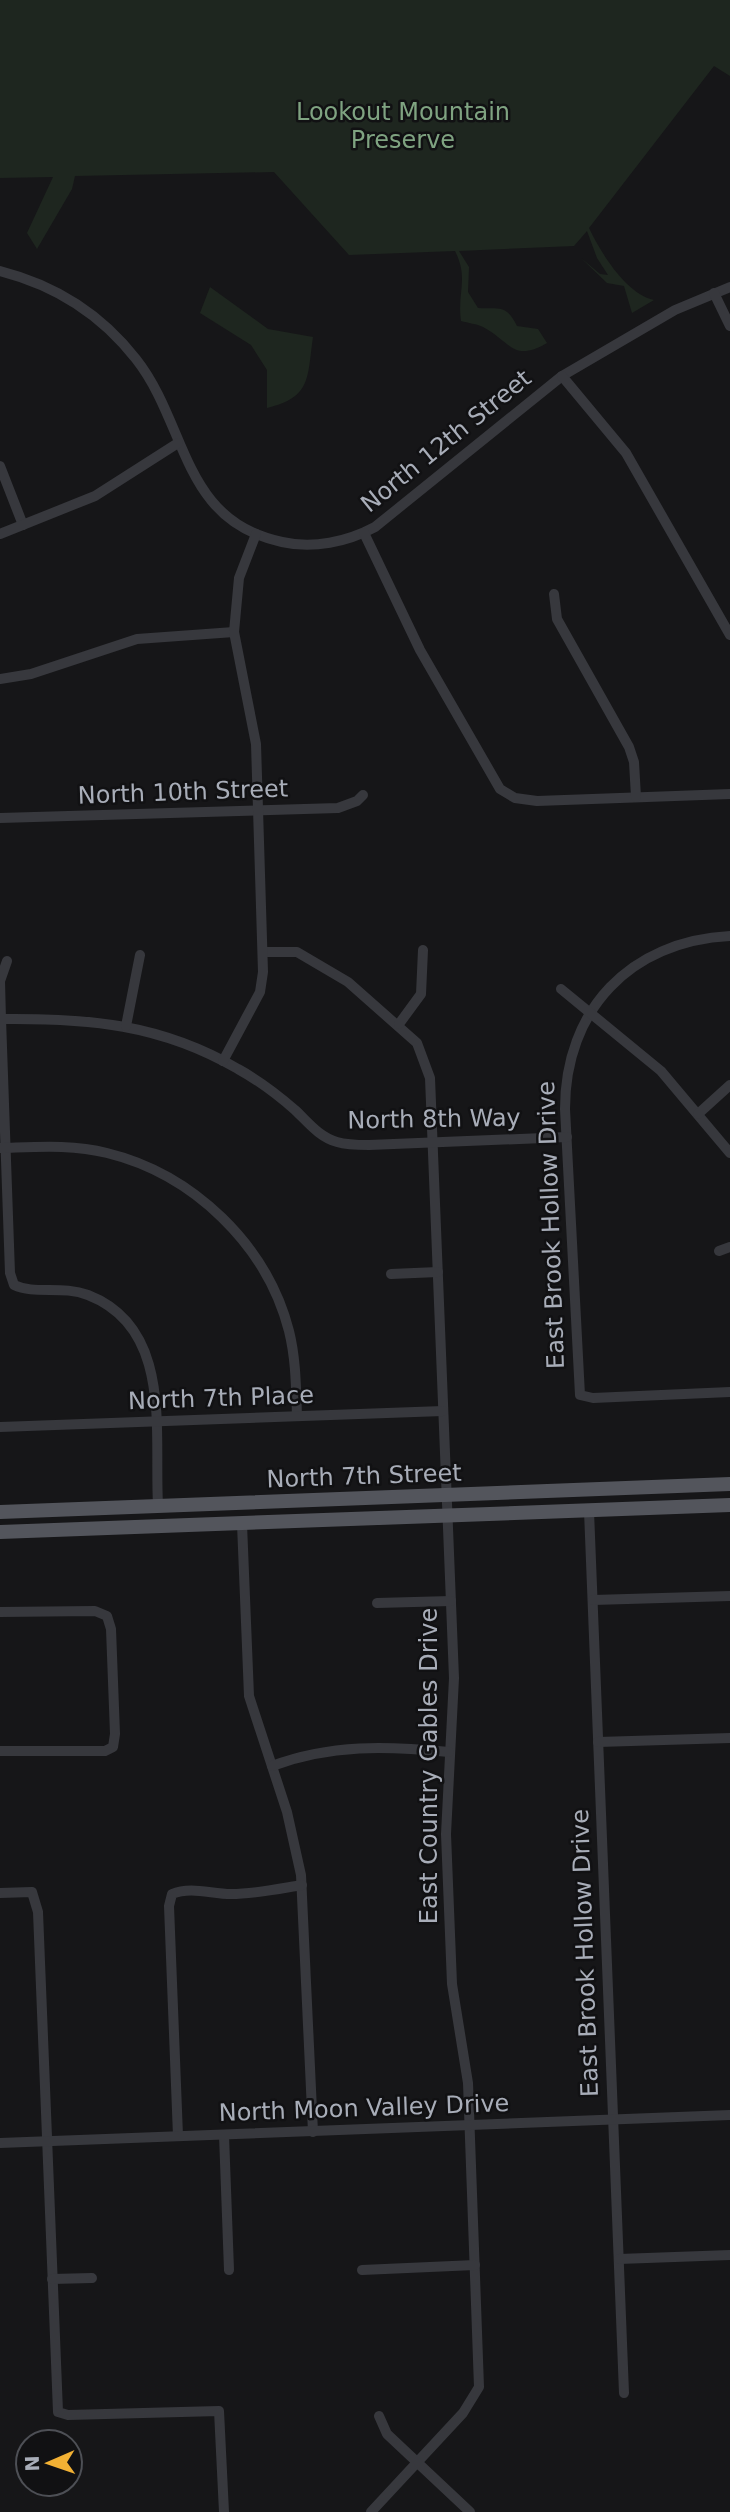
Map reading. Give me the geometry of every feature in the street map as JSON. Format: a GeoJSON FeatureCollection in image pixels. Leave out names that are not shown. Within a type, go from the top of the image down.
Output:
{"type":"FeatureCollection","features":[{"type":"Feature","properties":{"kind":"main road","name":"North 7th Street"},"geometry":{"type":"LineString","coordinates":[[0,1512],[730,1484]]}},
{"type":"Feature","properties":{"kind":"main road","name":"North 7th Street"},"geometry":{"type":"LineString","coordinates":[[0,1532],[730,1506]]}},
{"type":"Feature","properties":{"kind":"street","name":"North 12th Street"},"geometry":{"type":"LineString","coordinates":[[0,271],[65,296],[114,334],[138,361],[210,501],[223,514],[256,534],[303,545],[337,541],[364,533],[443,474],[562,376],[656,320],[730,287]]}},
{"type":"Feature","properties":{"kind":"street"},"geometry":{"type":"LineString","coordinates":[[714,293],[730,326]]}},
{"type":"Feature","properties":{"kind":"street"},"geometry":{"type":"LineString","coordinates":[[562,376],[626,453],[730,635]]}},
{"type":"Feature","properties":{"kind":"street"},"geometry":{"type":"LineString","coordinates":[[0,534],[95,496],[178,443]]}},
{"type":"Feature","properties":{"kind":"street"},"geometry":{"type":"LineString","coordinates":[[0,466],[23,525]]}},
{"type":"Feature","properties":{"kind":"street"},"geometry":{"type":"LineString","coordinates":[[364,533],[420,650],[500,789],[525,800],[730,794]]}},
{"type":"Feature","properties":{"kind":"street"},"geometry":{"type":"LineString","coordinates":[[223,1061],[260,992],[263,952],[256,744],[234,632],[239,579],[256,534]]}},
{"type":"Feature","properties":{"kind":"street"},"geometry":{"type":"LineString","coordinates":[[554,594],[556,619],[629,747],[634,762],[636,797]]}},
{"type":"Feature","properties":{"kind":"street"},"geometry":{"type":"LineString","coordinates":[[0,679],[31,674],[136,639],[234,632]]}},
{"type":"Feature","properties":{"kind":"street","name":"North 10th Street"},"geometry":{"type":"LineString","coordinates":[[0,818],[338,808],[357,802],[363,795]]}},
{"type":"Feature","properties":{"kind":"street","name":"East Brook Hollow Drive"},"geometry":{"type":"LineString","coordinates":[[730,936],[688,941],[645,959],[619,978],[590,1013],[573,1047],[565,1085],[580,1395],[593,1398],[730,1392]]}},
{"type":"Feature","properties":{"kind":"street"},"geometry":{"type":"LineString","coordinates":[[399,1024],[421,994],[423,950]]}},
{"type":"Feature","properties":{"kind":"street","name":"East Country Gables Drive"},"geometry":{"type":"LineString","coordinates":[[263,952],[283,951],[306,956],[348,982],[399,1024],[417,1043],[428,1064],[451,1601],[453,1703],[446,1833],[451,1966],[468,2083],[479,2387],[468,2407],[371,2512]]}},
{"type":"Feature","properties":{"kind":"street"},"geometry":{"type":"LineString","coordinates":[[125,1026],[140,955]]}},
{"type":"Feature","properties":{"kind":"street"},"geometry":{"type":"LineString","coordinates":[[7,961],[0,981],[3,1148],[10,1273],[14,1285],[24,1290],[60,1288],[87,1295],[106,1304],[137,1335],[150,1363],[156,1421],[158,1505]]}},
{"type":"Feature","properties":{"kind":"street"},"geometry":{"type":"LineString","coordinates":[[561,989],[661,1071],[730,1153]]}},
{"type":"Feature","properties":{"kind":"street","name":"North 8th Way"},"geometry":{"type":"LineString","coordinates":[[1,1019],[75,1019],[125,1026],[165,1036],[223,1061],[276,1095],[323,1136],[338,1143],[369,1145],[567,1136]]}},
{"type":"Feature","properties":{"kind":"street"},"geometry":{"type":"LineString","coordinates":[[698,1114],[730,1085]]}},
{"type":"Feature","properties":{"kind":"street"},"geometry":{"type":"LineString","coordinates":[[3,1148],[66,1147],[115,1155],[142,1163],[180,1184],[217,1213],[250,1250],[277,1298],[293,1355],[297,1416]]}},
{"type":"Feature","properties":{"kind":"street"},"geometry":{"type":"LineString","coordinates":[[391,1274],[438,1272]]}},
{"type":"Feature","properties":{"kind":"street","name":"North 7th Place"},"geometry":{"type":"LineString","coordinates":[[0,1427],[443,1411]]}},
{"type":"Feature","properties":{"kind":"street","name":"East Brook Hollow Drive"},"geometry":{"type":"LineString","coordinates":[[589,1511],[624,2393]]}},
{"type":"Feature","properties":{"kind":"street"},"geometry":{"type":"LineString","coordinates":[[242,1524],[249,1696],[292,1832],[302,1885],[313,2132]]}},
{"type":"Feature","properties":{"kind":"street"},"geometry":{"type":"LineString","coordinates":[[593,1600],[730,1596]]}},
{"type":"Feature","properties":{"kind":"street"},"geometry":{"type":"LineString","coordinates":[[377,1603],[451,1601]]}},
{"type":"Feature","properties":{"kind":"street"},"geometry":{"type":"LineString","coordinates":[[0,1612],[95,1611],[107,1616],[111,1629],[113,1747],[105,1751],[0,1751]]}},
{"type":"Feature","properties":{"kind":"street"},"geometry":{"type":"LineString","coordinates":[[598,1742],[730,1738]]}},
{"type":"Feature","properties":{"kind":"street"},"geometry":{"type":"LineString","coordinates":[[272,1766],[314,1753],[354,1747],[449,1752]]}},
{"type":"Feature","properties":{"kind":"street"},"geometry":{"type":"LineString","coordinates":[[178,2136],[169,1906],[172,1894],[183,1889],[218,1894],[255,1893],[302,1885]]}},
{"type":"Feature","properties":{"kind":"street"},"geometry":{"type":"LineString","coordinates":[[0,1893],[32,1892],[37,1912],[58,2412],[68,2415],[219,2411],[225,2512]]}},
{"type":"Feature","properties":{"kind":"street","name":"North Moon Valley Drive"},"geometry":{"type":"LineString","coordinates":[[0,2143],[730,2115]]}},
{"type":"Feature","properties":{"kind":"street"},"geometry":{"type":"LineString","coordinates":[[224,2135],[229,2270]]}},
{"type":"Feature","properties":{"kind":"street"},"geometry":{"type":"LineString","coordinates":[[619,2259],[730,2255]]}},
{"type":"Feature","properties":{"kind":"street"},"geometry":{"type":"LineString","coordinates":[[362,2270],[475,2265]]}},
{"type":"Feature","properties":{"kind":"street"},"geometry":{"type":"LineString","coordinates":[[52,2279],[92,2277]]}},
{"type":"Feature","properties":{"kind":"street"},"geometry":{"type":"LineString","coordinates":[[379,2416],[387,2434],[470,2512]]}},
{"type":"Feature","properties":{"kind":"green space","name":"Lookout Mountain Preserve"},"geometry":{"type":"Polygon","coordinates":[[[0,0],[730,0],[730,76],[714,66],[589,228],[607,260],[624,281],[634,290],[654,300],[632,313],[624,286],[607,283],[581,258],[600,274],[608,275],[597,258],[587,231],[574,246],[459,251],[469,267],[468,292],[478,308],[506,311],[517,326],[538,329],[547,343],[526,351],[512,348],[483,327],[461,321],[462,278],[455,251],[349,255],[274,172],[75,176],[72,189],[37,249],[27,233],[53,177],[0,178],[0,0]]]}},
{"type":"Feature","properties":{"kind":"green space"},"geometry":{"type":"Polygon","coordinates":[[[210,287],[268,329],[313,337],[308,375],[300,392],[267,408],[267,370],[251,345],[200,313],[210,287]]]}}]}
